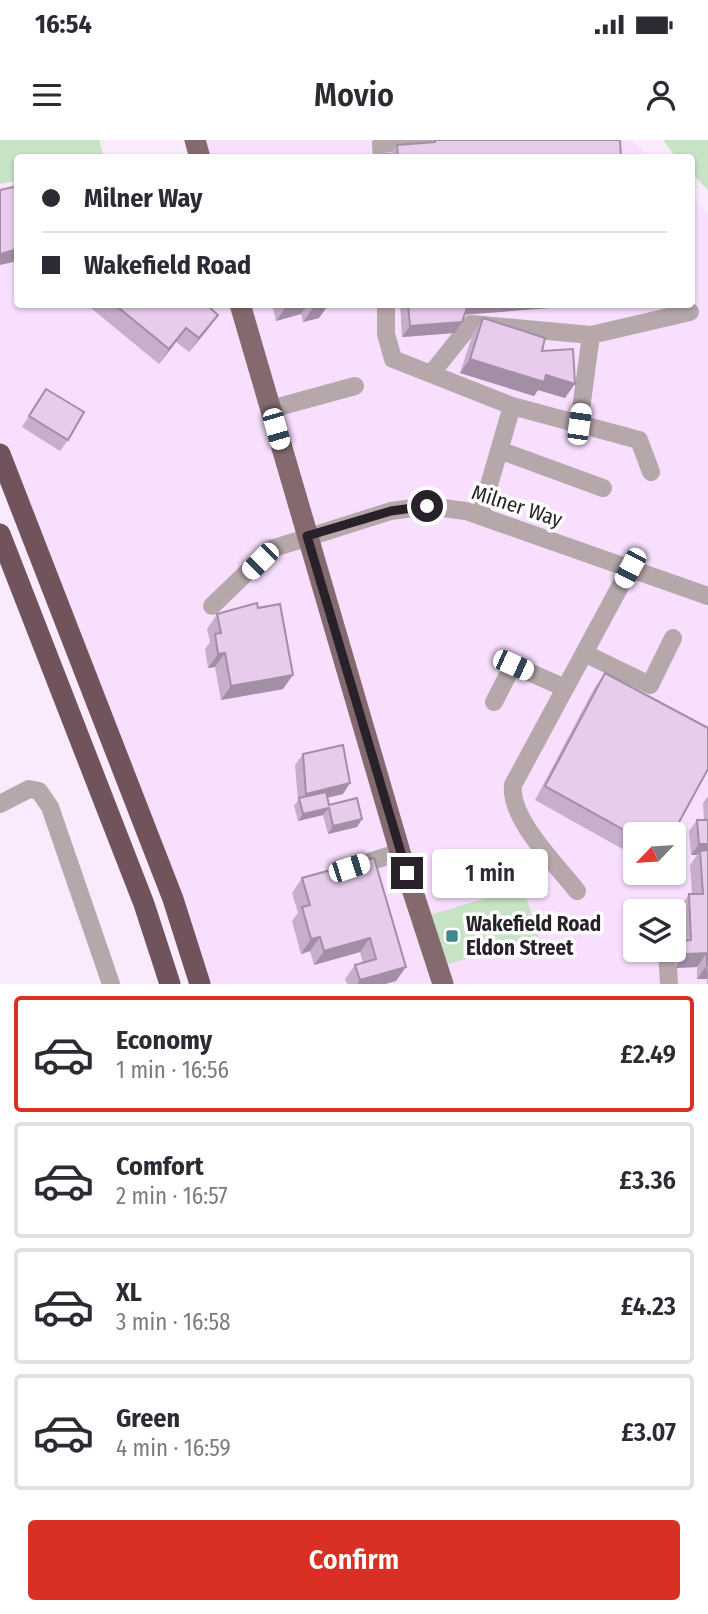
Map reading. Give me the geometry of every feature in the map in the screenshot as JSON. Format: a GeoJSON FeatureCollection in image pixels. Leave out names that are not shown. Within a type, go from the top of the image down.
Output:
{"type":"FeatureCollection","features":[{"type":"Feature","properties":{"kind":"highway"},"geometry":{"type":"LineString","coordinates":[[0,454],[173,899],[200,984]]}},
{"type":"Feature","properties":{"kind":"highway"},"geometry":{"type":"LineString","coordinates":[[0,534],[144,904],[170,984]]}},
{"type":"Feature","properties":{"kind":"main road"},"geometry":{"type":"LineString","coordinates":[[241,308],[400,852],[443,984]]}},
{"type":"Feature","properties":{"kind":"street"},"geometry":{"type":"LineString","coordinates":[[382,154],[382,144],[436,140]]}},
{"type":"Feature","properties":{"kind":"street"},"geometry":{"type":"LineString","coordinates":[[386,308],[386,334],[393,359],[512,405],[639,440],[651,472]]}},
{"type":"Feature","properties":{"kind":"street"},"geometry":{"type":"LineString","coordinates":[[431,374],[471,324],[591,335],[690,312]]}},
{"type":"Feature","properties":{"kind":"street"},"geometry":{"type":"LineString","coordinates":[[579,424],[591,335]]}},
{"type":"Feature","properties":{"kind":"street"},"geometry":{"type":"LineString","coordinates":[[271,410],[355,386]]}},
{"type":"Feature","properties":{"kind":"street"},"geometry":{"type":"LineString","coordinates":[[480,516],[512,405]]}},
{"type":"Feature","properties":{"kind":"street"},"geometry":{"type":"LineString","coordinates":[[499,450],[603,488]]}},
{"type":"Feature","properties":{"kind":"street","name":"Milner Way"},"geometry":{"type":"LineString","coordinates":[[212,606],[271,549],[391,511],[427,506],[480,516],[708,596]]}},
{"type":"Feature","properties":{"kind":"street"},"geometry":{"type":"LineString","coordinates":[[577,891],[518,816],[512,796],[513,785],[630,568]]}},
{"type":"Feature","properties":{"kind":"street"},"geometry":{"type":"LineString","coordinates":[[584,653],[650,685],[673,638]]}},
{"type":"Feature","properties":{"kind":"street"},"geometry":{"type":"LineString","coordinates":[[494,702],[513,665],[565,688]]}},
{"type":"Feature","properties":{"kind":"street"},"geometry":{"type":"LineString","coordinates":[[0,804],[29,789],[39,791],[50,807],[111,984]]}},
{"type":"Feature","properties":{"kind":"street"},"geometry":{"type":"LineString","coordinates":[[349,868],[400,852]]}},
{"type":"Feature","properties":{"kind":"street"},"geometry":{"type":"LineString","coordinates":[[668,962],[669,984]]}},
{"type":"Feature","properties":{"kind":"shaded area"},"geometry":{"type":"Polygon","coordinates":[[[195,140],[630,140],[647,154],[199,154],[195,140]]]}},
{"type":"Feature","properties":{"kind":"shaded area"},"geometry":{"type":"Polygon","coordinates":[[[14,185],[14,308],[695,308],[695,200],[708,213],[708,984],[200,984],[0,454],[0,187],[14,185]]]}},
{"type":"Feature","properties":{"kind":"green space"},"geometry":{"type":"Polygon","coordinates":[[[0,140],[99,140],[103,154],[14,154],[14,182],[0,184],[0,140]]]}},
{"type":"Feature","properties":{"kind":"green space"},"geometry":{"type":"Polygon","coordinates":[[[663,140],[708,140],[708,190],[695,177],[695,154],[674,154],[663,140]]]}},
{"type":"Feature","properties":{"kind":"green space"},"geometry":{"type":"Polygon","coordinates":[[[523,887],[539,937],[438,967],[423,917],[523,887]]]}},
{"type":"Feature","properties":{"kind":"building"},"geometry":{"type":"Polygon","coordinates":[[[620,140],[621,154],[398,154],[397,145],[435,142],[620,140]]]}},
{"type":"Feature","properties":{"kind":"building"},"geometry":{"type":"Polygon","coordinates":[[[14,187],[14,250],[0,254],[0,190],[14,187]]]}},
{"type":"Feature","properties":{"kind":"building"},"geometry":{"type":"Polygon","coordinates":[[[119,308],[210,308],[218,315],[199,338],[186,328],[169,349],[119,308]]]}},
{"type":"Feature","properties":{"kind":"building"},"geometry":{"type":"Polygon","coordinates":[[[408,308],[467,308],[462,322],[410,326],[408,308]]]}},
{"type":"Feature","properties":{"kind":"building"},"geometry":{"type":"Polygon","coordinates":[[[483,318],[545,338],[542,351],[573,349],[575,384],[546,375],[544,382],[470,359],[483,318]]]}},
{"type":"Feature","properties":{"kind":"building"},"geometry":{"type":"Polygon","coordinates":[[[46,389],[84,412],[68,440],[29,416],[46,389]]]}},
{"type":"Feature","properties":{"kind":"building"},"geometry":{"type":"Polygon","coordinates":[[[257,603],[258,608],[280,604],[293,675],[231,686],[225,653],[218,654],[215,634],[221,633],[217,614],[257,603]]]}},
{"type":"Feature","properties":{"kind":"building"},"geometry":{"type":"Polygon","coordinates":[[[605,673],[708,728],[708,769],[679,822],[623,822],[623,829],[545,786],[605,673]]]}},
{"type":"Feature","properties":{"kind":"building"},"geometry":{"type":"Polygon","coordinates":[[[343,745],[350,783],[306,794],[303,754],[343,745]]]}},
{"type":"Feature","properties":{"kind":"building"},"geometry":{"type":"Polygon","coordinates":[[[326,792],[329,805],[357,798],[362,819],[333,826],[329,808],[303,814],[299,798],[326,792]]]}},
{"type":"Feature","properties":{"kind":"building"},"geometry":{"type":"Polygon","coordinates":[[[697,820],[708,820],[708,844],[699,844],[697,820]]]}},
{"type":"Feature","properties":{"kind":"building"},"geometry":{"type":"Polygon","coordinates":[[[708,850],[708,965],[707,953],[686,954],[686,941],[691,940],[689,894],[703,894],[700,851],[708,850]]]}},
{"type":"Feature","properties":{"kind":"building"},"geometry":{"type":"Polygon","coordinates":[[[374,858],[406,967],[360,980],[355,965],[376,959],[370,938],[324,951],[320,937],[311,939],[302,907],[310,905],[302,878],[374,858]]]}},
{"type":"Feature","properties":{"kind":"place","name":"Wakefield Road Eldon Street"},"geometry":{"type":"Point","coordinates":[452,936]}},
{"type":"Feature","properties":{"kind":"route"},"geometry":{"type":"LineString","coordinates":[[407,873],[307,536],[358,519],[427,506]]}}]}
